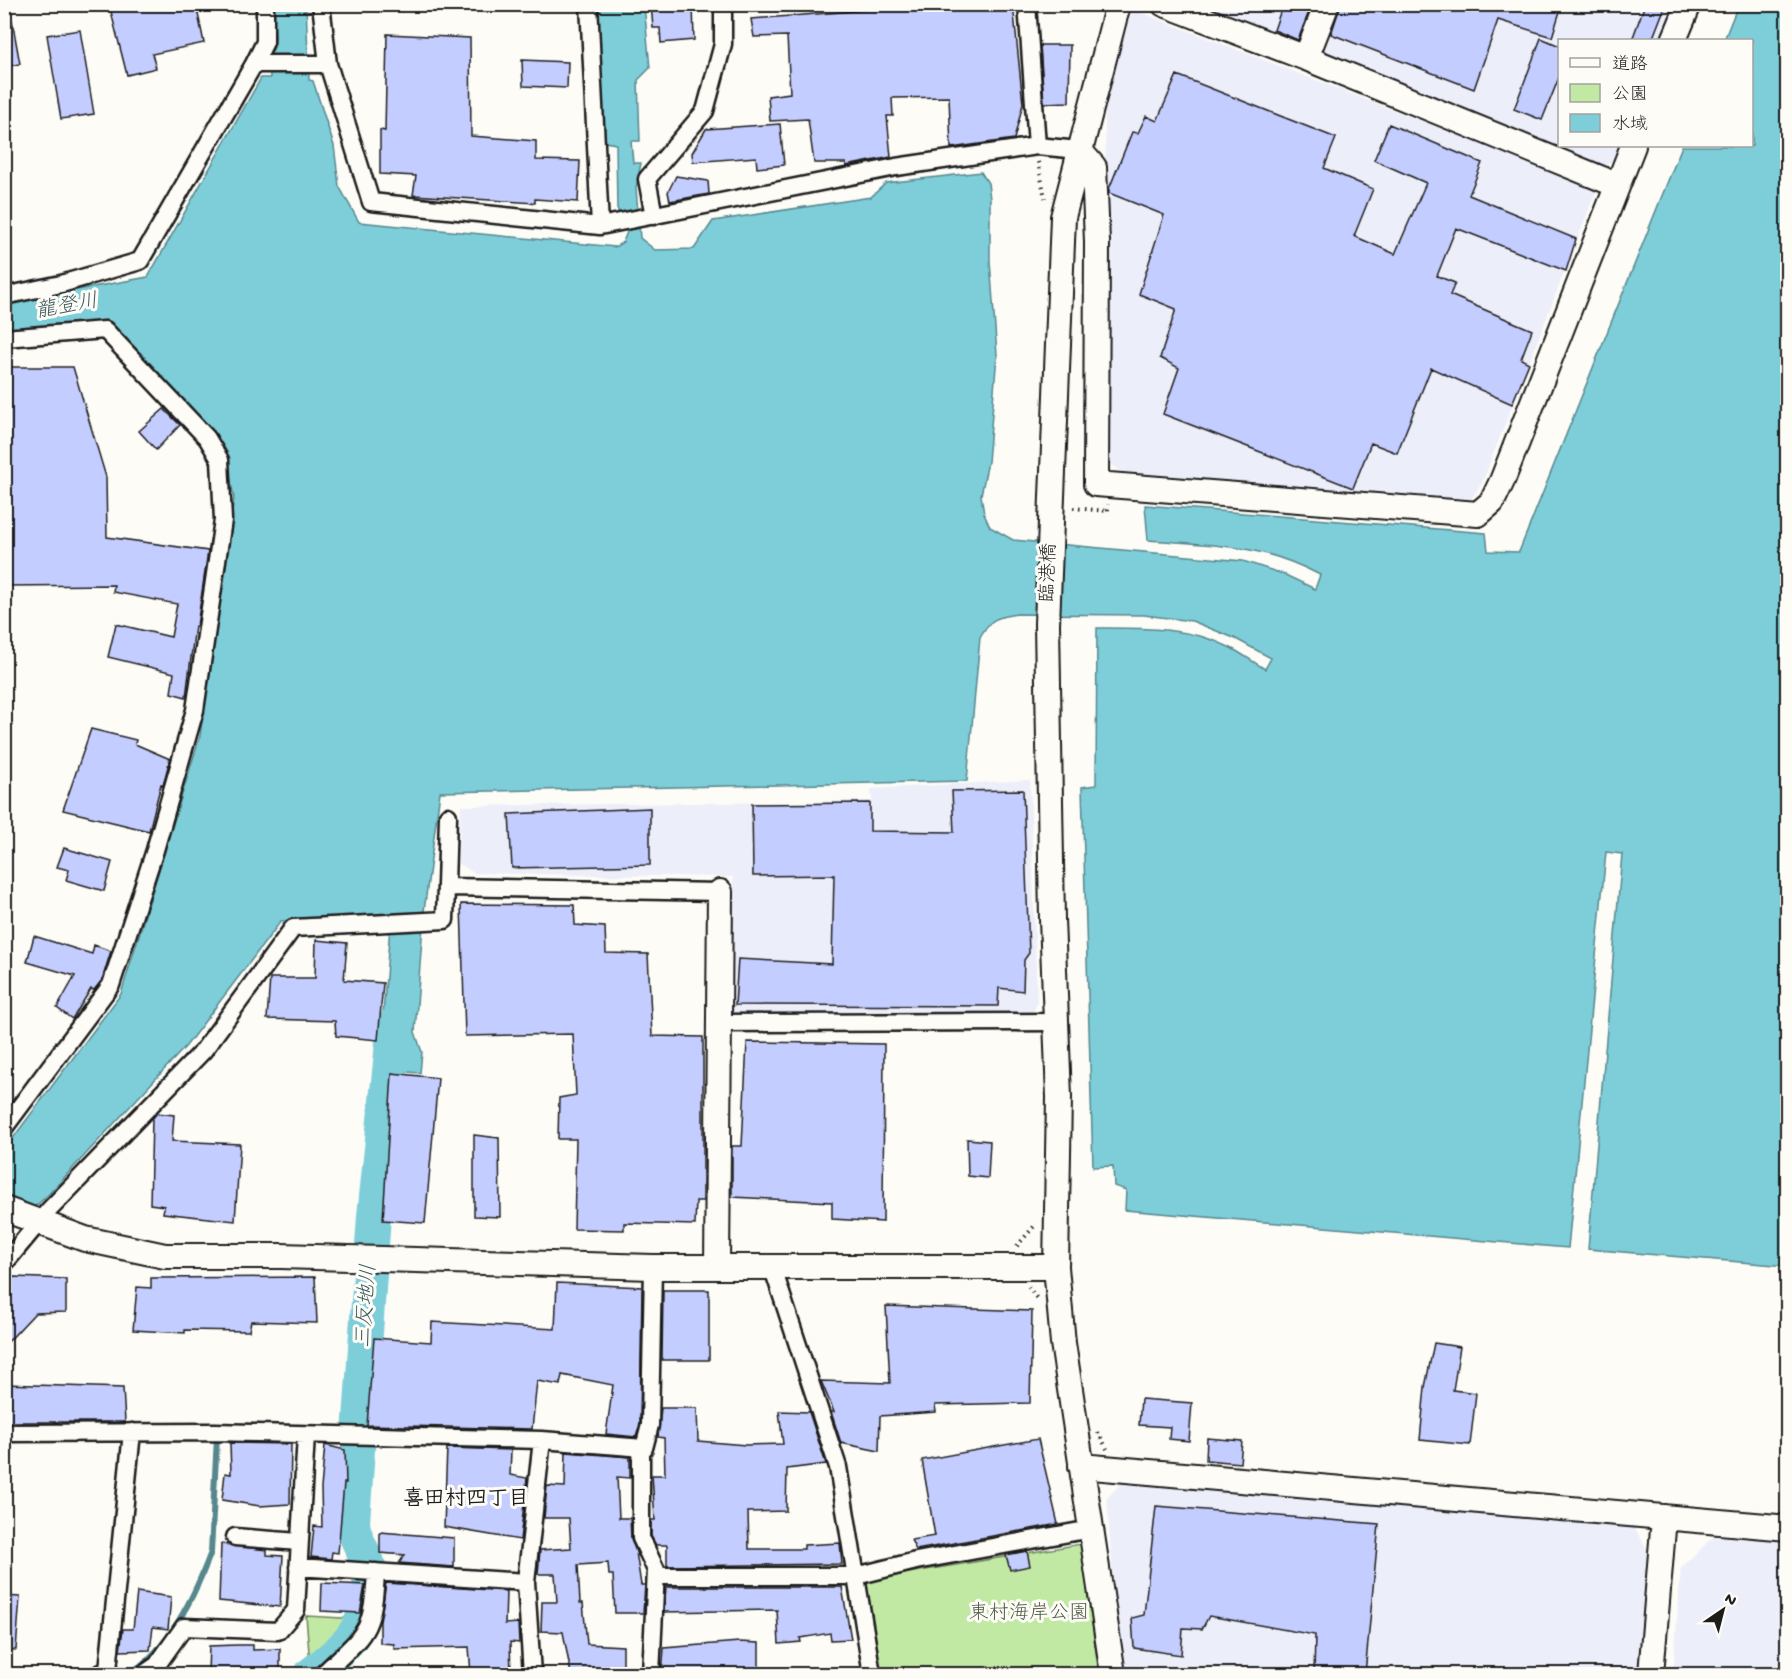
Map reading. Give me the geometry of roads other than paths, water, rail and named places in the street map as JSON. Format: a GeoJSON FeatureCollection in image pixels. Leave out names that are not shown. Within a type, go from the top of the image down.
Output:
{"type":"FeatureCollection","features":[{"type":"Feature","properties":{"kind":"street"},"geometry":{"type":"LineString","coordinates":[[4,296],[61,284],[140,261],[255,64],[265,42],[265,4]]}},
{"type":"Feature","properties":{"kind":"street"},"geometry":{"type":"LineString","coordinates":[[321,4],[327,64],[371,202],[600,226],[896,167],[1037,146],[1079,150],[1094,167],[1096,484],[1478,514],[1492,502],[1502,481],[1633,147]]}},
{"type":"Feature","properties":{"kind":"street"},"geometry":{"type":"LineString","coordinates":[[589,4],[600,226]]}},
{"type":"Feature","properties":{"kind":"street"},"geometry":{"type":"LineString","coordinates":[[654,216],[647,179],[705,111],[723,44],[723,4]]}},
{"type":"Feature","properties":{"kind":"street"},"geometry":{"type":"LineString","coordinates":[[1028,4],[1037,146]]}},
{"type":"Feature","properties":{"kind":"street","name":"臨港橋"},"geometry":{"type":"LineString","coordinates":[[1113,1674],[1063,1343],[1056,1267],[1059,1097],[1047,624],[1059,263],[1063,217],[1118,4]]}},
{"type":"Feature","properties":{"kind":"street"},"geometry":{"type":"LineString","coordinates":[[1164,4],[1306,58],[1617,185]]}},
{"type":"Feature","properties":{"kind":"street"},"geometry":{"type":"LineString","coordinates":[[1306,58],[1327,4]]}},
{"type":"Feature","properties":{"kind":"street"},"geometry":{"type":"LineString","coordinates":[[1674,39],[1689,4]]}},
{"type":"Feature","properties":{"kind":"street"},"geometry":{"type":"LineString","coordinates":[[255,64],[327,64]]}},
{"type":"Feature","properties":{"kind":"street"},"geometry":{"type":"LineString","coordinates":[[4,338],[105,330],[207,438],[220,460],[224,486],[223,520],[195,710],[155,850],[111,985],[4,1128]]}},
{"type":"Feature","properties":{"kind":"street"},"geometry":{"type":"LineString","coordinates":[[4,1264],[38,1223],[203,1051],[293,928],[445,920],[448,816]]}},
{"type":"Feature","properties":{"kind":"street"},"geometry":{"type":"LineString","coordinates":[[447,887],[720,892],[717,1268]]}},
{"type":"Feature","properties":{"kind":"street"},"geometry":{"type":"LineString","coordinates":[[719,1023],[1056,1022]]}},
{"type":"Feature","properties":{"kind":"street"},"geometry":{"type":"LineString","coordinates":[[10,1211],[85,1239],[165,1256],[281,1256],[653,1268],[1056,1267]]}},
{"type":"Feature","properties":{"kind":"street"},"geometry":{"type":"LineString","coordinates":[[4,1432],[132,1432],[542,1440],[644,1448],[650,1425],[653,1268]]}},
{"type":"Feature","properties":{"kind":"street"},"geometry":{"type":"LineString","coordinates":[[773,1269],[838,1467],[872,1674]]}},
{"type":"Feature","properties":{"kind":"street"},"geometry":{"type":"LineString","coordinates":[[99,1674],[108,1670],[132,1432]]}},
{"type":"Feature","properties":{"kind":"street"},"geometry":{"type":"LineString","coordinates":[[144,1674],[157,1665],[184,1627],[278,1630],[296,1610],[306,1436]]}},
{"type":"Feature","properties":{"kind":"street"},"geometry":{"type":"LineString","coordinates":[[532,1674],[526,1582],[542,1440]]}},
{"type":"Feature","properties":{"kind":"street"},"geometry":{"type":"LineString","coordinates":[[641,1448],[641,1538],[656,1570],[651,1674]]}},
{"type":"Feature","properties":{"kind":"street"},"geometry":{"type":"LineString","coordinates":[[1081,1466],[1788,1528]]}},
{"type":"Feature","properties":{"kind":"street"},"geometry":{"type":"LineString","coordinates":[[1651,1674],[1664,1517]]}},
{"type":"Feature","properties":{"kind":"street"},"geometry":{"type":"LineString","coordinates":[[656,1576],[856,1576],[916,1561],[1090,1529]]}},
{"type":"Feature","properties":{"kind":"street"},"geometry":{"type":"LineString","coordinates":[[235,1537],[299,1542]]}},
{"type":"Feature","properties":{"kind":"street"},"geometry":{"type":"LineString","coordinates":[[298,1567],[526,1582]]}},
{"type":"Feature","properties":{"kind":"street"},"geometry":{"type":"LineString","coordinates":[[323,1674],[368,1628],[375,1608],[376,1572]]}},
{"type":"Feature","properties":{"kind":"water","name":"龍登川"},"geometry":{"type":"Polygon","coordinates":[[[270,5],[306,5],[309,80],[313,81],[334,146],[339,186],[359,222],[615,247],[623,242],[627,232],[617,208],[616,144],[605,142],[596,5],[644,5],[650,68],[638,80],[640,141],[631,141],[633,163],[641,163],[636,188],[640,238],[655,250],[694,249],[713,221],[871,197],[886,183],[981,172],[988,183],[990,199],[990,261],[997,355],[988,462],[981,495],[984,514],[990,527],[1013,540],[1243,561],[1283,574],[1315,589],[1320,575],[1277,557],[1236,547],[1148,540],[1145,505],[1486,533],[1488,551],[1519,552],[1682,147],[1753,147],[1753,39],[1724,39],[1738,5],[1787,5],[1787,1266],[1588,1249],[1622,854],[1606,852],[1568,1248],[1125,1210],[1126,1190],[1114,1186],[1113,1166],[1093,1167],[1082,787],[1096,785],[1097,628],[1164,630],[1198,636],[1229,647],[1265,669],[1271,658],[1234,638],[1192,621],[1144,615],[1017,614],[999,618],[987,626],[980,637],[967,781],[440,792],[424,911],[415,1032],[422,1052],[420,1073],[382,1070],[379,1064],[391,914],[281,921],[186,1046],[48,1195],[5,1233],[4,1150],[121,994],[200,736],[234,498],[226,453],[215,437],[111,322],[5,331],[5,303],[148,277],[261,78],[270,78],[269,56],[275,44],[270,5]]]}},
{"type":"Feature","properties":{"kind":"waterway","name":"三反地川"},"geometry":{"type":"LineString","coordinates":[[311,1674],[343,1647],[358,1628],[367,1604],[369,1589],[369,1566],[355,1534],[353,1522],[374,1216],[394,1024]]}},
{"type":"Feature","properties":{"kind":"waterway"},"geometry":{"type":"LineString","coordinates":[[128,1674],[143,1664],[168,1637],[189,1603],[211,1552],[217,1437]]}},
{"type":"Feature","properties":{"kind":"district","name":"喜田村四丁目"},"geometry":{"type":"Point","coordinates":[466,1500]}},
{"type":"Feature","properties":{"kind":"park label","name":"東村海岸公園"},"geometry":{"type":"Point","coordinates":[1029,1614]}}]}
